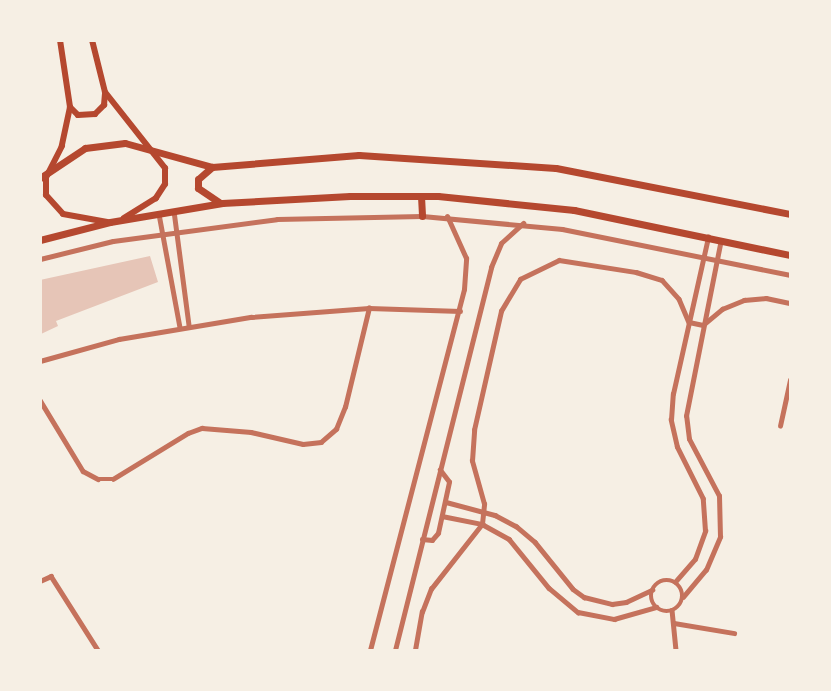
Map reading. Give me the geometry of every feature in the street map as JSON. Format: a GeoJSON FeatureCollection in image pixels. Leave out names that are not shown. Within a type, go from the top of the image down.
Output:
{"type":"FeatureCollection","features":[{"type":"Feature","properties":{"kind":"main road"},"geometry":{"type":"LineString","coordinates":[[60,40],[70,106],[62,146],[49,170],[45,186],[56,209],[71,217],[114,222],[150,204],[161,192],[165,168],[152,150],[126,124],[105,92]]}},
{"type":"Feature","properties":{"kind":"main road"},"geometry":{"type":"LineString","coordinates":[[70,106],[78,115],[95,114],[104,105],[105,92],[92,40]]}},
{"type":"Feature","properties":{"kind":"main road"},"geometry":{"type":"LineString","coordinates":[[40,178],[72,154],[98,144],[125,143],[212,167],[358,155],[483,161],[612,176],[790,214]]}},
{"type":"Feature","properties":{"kind":"main road"},"geometry":{"type":"LineString","coordinates":[[212,167],[198,179],[198,188],[206,197],[222,203]]}},
{"type":"Feature","properties":{"kind":"main road"},"geometry":{"type":"LineString","coordinates":[[40,240],[114,222],[222,203],[421,196],[546,205],[790,255]]}},
{"type":"Feature","properties":{"kind":"main road"},"geometry":{"type":"LineString","coordinates":[[421,196],[422,216]]}},
{"type":"Feature","properties":{"kind":"street"},"geometry":{"type":"LineString","coordinates":[[174,211],[189,325]]}},
{"type":"Feature","properties":{"kind":"street"},"geometry":{"type":"LineString","coordinates":[[159,214],[180,327]]}},
{"type":"Feature","properties":{"kind":"street"},"geometry":{"type":"LineString","coordinates":[[370,651],[460,311],[466,258],[447,216]]}},
{"type":"Feature","properties":{"kind":"street"},"geometry":{"type":"LineString","coordinates":[[40,259],[176,231],[277,219],[447,216],[523,224],[790,275]]}},
{"type":"Feature","properties":{"kind":"street"},"geometry":{"type":"LineString","coordinates":[[395,651],[494,258],[501,243],[523,224]]}},
{"type":"Feature","properties":{"kind":"street"},"geometry":{"type":"LineString","coordinates":[[446,502],[484,512],[526,534],[573,589],[584,597],[619,603],[652,591],[659,582],[675,582],[695,559],[706,515],[703,499],[676,447],[671,420],[708,237]]}},
{"type":"Feature","properties":{"kind":"street"},"geometry":{"type":"LineString","coordinates":[[676,651],[672,610],[714,554],[722,517],[711,477],[689,439],[686,416],[721,240]]}},
{"type":"Feature","properties":{"kind":"street"},"geometry":{"type":"LineString","coordinates":[[167,258],[179,255]]}},
{"type":"Feature","properties":{"kind":"street"},"geometry":{"type":"LineString","coordinates":[[414,651],[422,612],[431,589],[482,524],[484,512],[472,460],[474,430],[501,311],[519,279],[559,260],[636,272],[662,280],[671,289],[689,322],[703,325]]}},
{"type":"Feature","properties":{"kind":"street"},"geometry":{"type":"LineString","coordinates":[[703,325],[722,309],[744,300],[766,298],[790,303]]}},
{"type":"Feature","properties":{"kind":"street"},"geometry":{"type":"LineString","coordinates":[[40,361],[189,325],[286,313],[369,309],[460,311]]}},
{"type":"Feature","properties":{"kind":"street"},"geometry":{"type":"LineString","coordinates":[[40,400],[83,471],[98,479],[113,479],[188,433],[202,428],[251,432],[303,444],[321,442],[336,429],[345,407],[369,309]]}},
{"type":"Feature","properties":{"kind":"street"},"geometry":{"type":"LineString","coordinates":[[780,426],[790,380]]}},
{"type":"Feature","properties":{"kind":"street"},"geometry":{"type":"LineString","coordinates":[[422,540],[436,537],[446,502],[449,482],[440,470]]}},
{"type":"Feature","properties":{"kind":"street"},"geometry":{"type":"LineString","coordinates":[[442,516],[482,524],[518,546],[549,588],[578,612],[614,619],[656,607],[672,610]]}},
{"type":"Feature","properties":{"kind":"street"},"geometry":{"type":"LineString","coordinates":[[40,581],[51,576],[98,651]]}},
{"type":"Feature","properties":{"kind":"street"},"geometry":{"type":"LineString","coordinates":[[675,582],[683,597]]}},
{"type":"Feature","properties":{"kind":"street"},"geometry":{"type":"LineString","coordinates":[[652,591],[656,607]]}},
{"type":"Feature","properties":{"kind":"street"},"geometry":{"type":"LineString","coordinates":[[674,623],[734,633]]}},
{"type":"Feature","properties":{"kind":"building"},"geometry":{"type":"Polygon","coordinates":[[[150,256],[158,282],[56,321],[58,326],[41,334],[40,280],[150,256]]]}}]}
